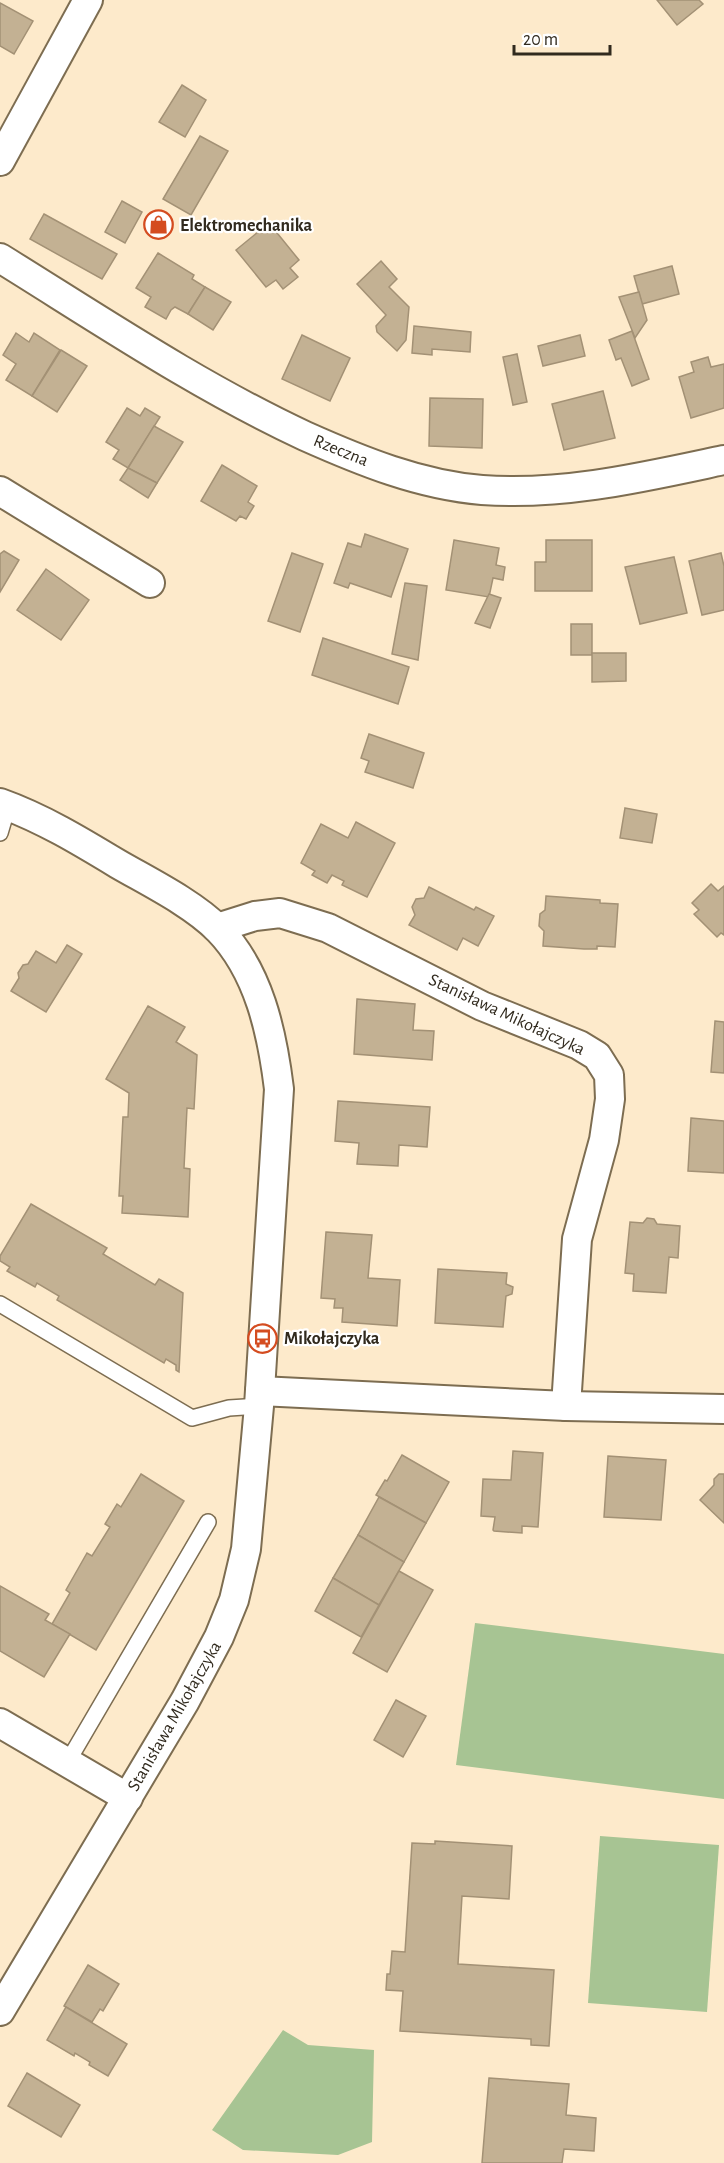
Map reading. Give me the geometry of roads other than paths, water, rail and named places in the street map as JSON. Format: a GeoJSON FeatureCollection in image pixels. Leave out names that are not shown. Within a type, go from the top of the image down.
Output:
{"type":"FeatureCollection","features":[{"type":"Feature","properties":{"kind":"street"},"geometry":{"type":"LineString","coordinates":[[0,161],[88,0]]}},
{"type":"Feature","properties":{"kind":"street","name":"Rzeczna"},"geometry":{"type":"LineString","coordinates":[[0,258],[210,387],[336,450],[417,478],[481,490],[561,489],[598,486],[724,460]]}},
{"type":"Feature","properties":{"kind":"street"},"geometry":{"type":"LineString","coordinates":[[0,491],[150,583]]}},
{"type":"Feature","properties":{"kind":"street","name":"Stanisława Mikołajczyka"},"geometry":{"type":"LineString","coordinates":[[0,2011],[190,1692],[219,1637],[234,1600],[246,1549],[259,1399],[279,1089],[273,1045],[263,1007],[242,960],[217,928],[182,902],[79,840],[4,804]]}},
{"type":"Feature","properties":{"kind":"street","name":"Stanisława Mikołajczyka"},"geometry":{"type":"LineString","coordinates":[[217,928],[255,916],[280,913],[328,928],[482,1006],[579,1045],[597,1056],[609,1075],[610,1100],[604,1140],[577,1239],[566,1406]]}},
{"type":"Feature","properties":{"kind":"street"},"geometry":{"type":"LineString","coordinates":[[259,1399],[724,1409]]}},
{"type":"Feature","properties":{"kind":"street"},"geometry":{"type":"LineString","coordinates":[[0,1723],[128,1798]]}},
{"type":"Feature","properties":{"kind":"lane"},"geometry":{"type":"LineString","coordinates":[[0,834],[4,804]]}},
{"type":"Feature","properties":{"kind":"lane"},"geometry":{"type":"LineString","coordinates":[[0,1305],[192,1418],[259,1399]]}},
{"type":"Feature","properties":{"kind":"lane"},"geometry":{"type":"LineString","coordinates":[[67,1763],[208,1522]]}},
{"type":"Feature","properties":{"kind":"place","name":"Elektromechanika"},"geometry":{"type":"Point","coordinates":[159,225]}},
{"type":"Feature","properties":{"kind":"place","name":"Mikołajczyka"},"geometry":{"type":"Point","coordinates":[263,1338]}}]}
